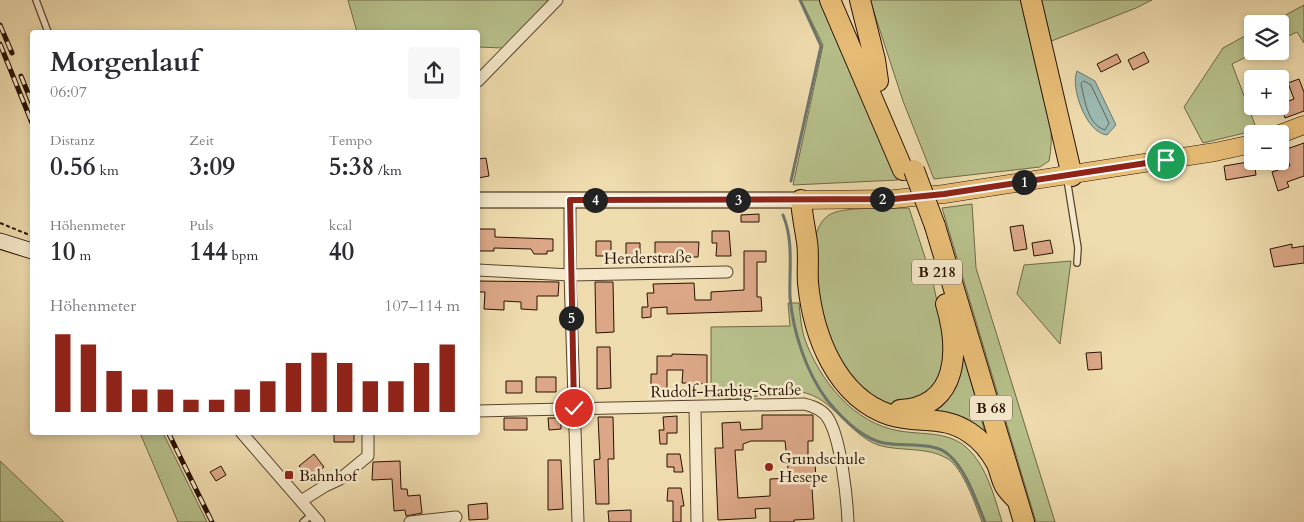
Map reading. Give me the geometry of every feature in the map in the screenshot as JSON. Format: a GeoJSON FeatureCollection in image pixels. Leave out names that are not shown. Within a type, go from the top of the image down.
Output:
{"type":"FeatureCollection","features":[{"type":"Feature","properties":{"kind":"highway","name":"B 68"},"geometry":{"type":"LineString","coordinates":[[830,0],[908,170],[930,225],[957,318],[1024,522]]}},
{"type":"Feature","properties":{"kind":"highway","name":"B 68"},"geometry":{"type":"LineString","coordinates":[[842,0],[878,81],[908,170]]}},
{"type":"Feature","properties":{"kind":"highway","name":"B 68"},"geometry":{"type":"LineString","coordinates":[[860,0],[875,60],[878,81]]}},
{"type":"Feature","properties":{"kind":"highway"},"geometry":{"type":"LineString","coordinates":[[1031,0],[1062,137],[1066,176]]}},
{"type":"Feature","properties":{"kind":"highway"},"geometry":{"type":"LineString","coordinates":[[808,200],[808,282],[811,305],[823,346],[835,369],[849,388],[869,406],[878,409],[902,410],[920,407],[934,399],[948,383],[954,362],[957,318]]}},
{"type":"Feature","properties":{"kind":"highway","name":"B 68"},"geometry":{"type":"LineString","coordinates":[[878,409],[890,415],[951,422],[970,433],[984,445],[997,465],[1005,485],[1018,500]]}},
{"type":"Feature","properties":{"kind":"main road"},"geometry":{"type":"LineString","coordinates":[[1289,131],[1304,125]]}},
{"type":"Feature","properties":{"kind":"main road"},"geometry":{"type":"LineString","coordinates":[[808,200],[904,198],[1066,176],[1244,146]]}},
{"type":"Feature","properties":{"kind":"street"},"geometry":{"type":"LineString","coordinates":[[480,78],[557,0]]}},
{"type":"Feature","properties":{"kind":"street"},"geometry":{"type":"LineString","coordinates":[[480,200],[808,200]]}},
{"type":"Feature","properties":{"kind":"street"},"geometry":{"type":"LineString","coordinates":[[570,200],[570,275],[578,522]]}},
{"type":"Feature","properties":{"kind":"street"},"geometry":{"type":"LineString","coordinates":[[0,241],[30,250]]}},
{"type":"Feature","properties":{"kind":"street","name":"Herderstraße"},"geometry":{"type":"LineString","coordinates":[[480,270],[570,275],[727,272]]}},
{"type":"Feature","properties":{"kind":"street","name":"Rudolf-Harbig-Straße"},"geometry":{"type":"LineString","coordinates":[[480,411],[804,404],[822,412],[829,418],[837,446],[846,496],[848,522]]}},
{"type":"Feature","properties":{"kind":"street"},"geometry":{"type":"LineString","coordinates":[[695,407],[697,522]]}},
{"type":"Feature","properties":{"kind":"street"},"geometry":{"type":"LineString","coordinates":[[244,435],[316,518]]}},
{"type":"Feature","properties":{"kind":"street"},"geometry":{"type":"LineString","coordinates":[[301,501],[315,491],[346,475],[368,456],[368,435]]}},
{"type":"Feature","properties":{"kind":"street"},"geometry":{"type":"LineString","coordinates":[[410,522],[456,517]]}},
{"type":"Feature","properties":{"kind":"lane"},"geometry":{"type":"LineString","coordinates":[[36,0],[47,30]]}},
{"type":"Feature","properties":{"kind":"lane"},"geometry":{"type":"LineString","coordinates":[[1066,176],[1077,240],[1077,263]]}},
{"type":"Feature","properties":{"kind":"lane"},"geometry":{"type":"LineString","coordinates":[[303,522],[316,518]]}},
{"type":"Feature","properties":{"kind":"path"},"geometry":{"type":"LineString","coordinates":[[0,223],[30,235]]}},
{"type":"Feature","properties":{"kind":"green space"},"geometry":{"type":"Polygon","coordinates":[[[348,0],[551,0],[503,48],[480,47],[480,30],[356,30],[348,0]]]}},
{"type":"Feature","properties":{"kind":"green space"},"geometry":{"type":"Polygon","coordinates":[[[801,0],[826,0],[898,180],[793,185],[823,45],[801,0]]]}},
{"type":"Feature","properties":{"kind":"green space"},"geometry":{"type":"Polygon","coordinates":[[[870,0],[1022,0],[1048,101],[1051,122],[1049,161],[1040,167],[934,179],[903,101],[870,0]]]}},
{"type":"Feature","properties":{"kind":"green space"},"geometry":{"type":"Polygon","coordinates":[[[1037,0],[1152,0],[1049,42],[1037,0]]]}},
{"type":"Feature","properties":{"kind":"green space"},"geometry":{"type":"Polygon","coordinates":[[[1304,5],[1304,43],[1297,32],[1289,36],[1289,15],[1286,15],[1304,5]]]}},
{"type":"Feature","properties":{"kind":"green space"},"geometry":{"type":"Polygon","coordinates":[[[1244,36],[1244,58],[1232,64],[1244,96],[1244,115],[1251,115],[1255,125],[1244,125],[1244,133],[1203,143],[1184,107],[1223,48],[1244,36]]]}},
{"type":"Feature","properties":{"kind":"green space"},"geometry":{"type":"Polygon","coordinates":[[[972,204],[976,268],[1055,522],[1036,522],[942,208],[972,204]]]}},
{"type":"Feature","properties":{"kind":"green space"},"geometry":{"type":"Polygon","coordinates":[[[909,208],[933,282],[944,336],[944,354],[940,375],[925,395],[896,405],[881,403],[844,372],[820,311],[815,239],[823,221],[838,211],[909,208]]]}},
{"type":"Feature","properties":{"kind":"green space"},"geometry":{"type":"Polygon","coordinates":[[[1071,261],[1060,344],[1017,294],[1024,265],[1071,261]]]}},
{"type":"Feature","properties":{"kind":"green space"},"geometry":{"type":"Polygon","coordinates":[[[788,303],[799,303],[804,337],[819,369],[840,398],[853,410],[883,427],[943,436],[951,438],[966,447],[985,472],[1002,522],[982,522],[964,479],[959,470],[948,459],[931,452],[887,447],[867,440],[832,408],[812,395],[786,391],[741,399],[711,397],[711,327],[790,326],[788,303]]]}},
{"type":"Feature","properties":{"kind":"green space"},"geometry":{"type":"Polygon","coordinates":[[[961,346],[988,443],[923,410],[961,346]]]}},
{"type":"Feature","properties":{"kind":"green space"},"geometry":{"type":"Polygon","coordinates":[[[141,435],[164,435],[207,522],[178,522],[141,435]]]}},
{"type":"Feature","properties":{"kind":"green space"},"geometry":{"type":"Polygon","coordinates":[[[0,461],[64,522],[0,522],[0,461]]]}},
{"type":"Feature","properties":{"kind":"water"},"geometry":{"type":"Polygon","coordinates":[[[1077,71],[1095,81],[1116,125],[1107,135],[1099,132],[1086,118],[1078,98],[1075,78],[1077,71]]]}},
{"type":"Feature","properties":{"kind":"building"},"geometry":{"type":"Polygon","coordinates":[[[1144,52],[1149,62],[1133,70],[1128,60],[1144,52]]]}},
{"type":"Feature","properties":{"kind":"building"},"geometry":{"type":"Polygon","coordinates":[[[1117,54],[1121,62],[1101,72],[1097,64],[1117,54]]]}},
{"type":"Feature","properties":{"kind":"building"},"geometry":{"type":"Polygon","coordinates":[[[1299,79],[1304,92],[1304,111],[1285,118],[1284,115],[1289,115],[1289,101],[1294,99],[1289,83],[1299,79]]]}},
{"type":"Feature","properties":{"kind":"building"},"geometry":{"type":"Polygon","coordinates":[[[1304,143],[1304,176],[1287,182],[1289,187],[1278,191],[1272,172],[1289,170],[1289,148],[1304,143]]]}},
{"type":"Feature","properties":{"kind":"building"},"geometry":{"type":"Polygon","coordinates":[[[486,158],[489,176],[480,178],[480,159],[486,158]]]}},
{"type":"Feature","properties":{"kind":"building"},"geometry":{"type":"Polygon","coordinates":[[[1244,163],[1244,170],[1255,170],[1256,175],[1226,180],[1224,166],[1244,163]]]}},
{"type":"Feature","properties":{"kind":"building"},"geometry":{"type":"Polygon","coordinates":[[[759,214],[759,222],[741,222],[741,215],[759,214]]]}},
{"type":"Feature","properties":{"kind":"building"},"geometry":{"type":"Polygon","coordinates":[[[1023,225],[1027,249],[1014,251],[1010,227],[1023,225]]]}},
{"type":"Feature","properties":{"kind":"building"},"geometry":{"type":"Polygon","coordinates":[[[480,229],[495,229],[495,237],[553,239],[553,251],[547,251],[547,254],[534,254],[531,249],[494,248],[494,251],[480,251],[480,229]]]}},
{"type":"Feature","properties":{"kind":"building"},"geometry":{"type":"Polygon","coordinates":[[[712,231],[729,231],[731,256],[716,256],[717,243],[712,243],[712,231]]]}},
{"type":"Feature","properties":{"kind":"building"},"geometry":{"type":"Polygon","coordinates":[[[1050,240],[1053,253],[1034,256],[1032,243],[1050,240]]]}},
{"type":"Feature","properties":{"kind":"building"},"geometry":{"type":"Polygon","coordinates":[[[596,241],[611,241],[611,256],[596,256],[596,241]]]}},
{"type":"Feature","properties":{"kind":"building"},"geometry":{"type":"Polygon","coordinates":[[[655,242],[699,242],[698,257],[684,257],[684,255],[655,256],[655,242]]]}},
{"type":"Feature","properties":{"kind":"building"},"geometry":{"type":"Polygon","coordinates":[[[626,243],[640,243],[640,256],[626,256],[626,243]]]}},
{"type":"Feature","properties":{"kind":"building"},"geometry":{"type":"Polygon","coordinates":[[[1292,244],[1292,248],[1304,246],[1304,263],[1274,267],[1270,249],[1292,244]]]}},
{"type":"Feature","properties":{"kind":"building"},"geometry":{"type":"Polygon","coordinates":[[[744,251],[766,251],[766,262],[757,262],[757,297],[761,297],[762,311],[667,314],[667,307],[651,308],[651,317],[642,318],[642,307],[648,307],[647,293],[654,293],[653,284],[694,283],[695,300],[711,300],[711,292],[744,290],[744,251]]]}},
{"type":"Feature","properties":{"kind":"building"},"geometry":{"type":"Polygon","coordinates":[[[480,281],[559,282],[558,296],[537,296],[537,310],[521,309],[521,302],[504,301],[504,310],[484,309],[485,292],[480,292],[480,281]]]}},
{"type":"Feature","properties":{"kind":"building"},"geometry":{"type":"Polygon","coordinates":[[[595,282],[613,282],[614,332],[596,333],[595,282]]]}},
{"type":"Feature","properties":{"kind":"building"},"geometry":{"type":"Polygon","coordinates":[[[597,347],[610,347],[611,388],[597,389],[597,347]]]}},
{"type":"Feature","properties":{"kind":"building"},"geometry":{"type":"Polygon","coordinates":[[[1101,352],[1102,369],[1088,370],[1086,353],[1101,352]]]}},
{"type":"Feature","properties":{"kind":"building"},"geometry":{"type":"Polygon","coordinates":[[[672,354],[707,355],[707,384],[682,383],[683,370],[667,370],[667,389],[651,390],[651,374],[657,374],[657,356],[672,356],[672,354]]]}},
{"type":"Feature","properties":{"kind":"building"},"geometry":{"type":"Polygon","coordinates":[[[536,377],[556,377],[556,392],[536,392],[536,377]]]}},
{"type":"Feature","properties":{"kind":"building"},"geometry":{"type":"Polygon","coordinates":[[[506,381],[522,381],[522,393],[506,393],[506,381]]]}},
{"type":"Feature","properties":{"kind":"building"},"geometry":{"type":"Polygon","coordinates":[[[762,415],[813,415],[813,441],[808,441],[808,462],[815,462],[816,480],[815,488],[812,488],[814,519],[794,520],[794,522],[770,522],[770,508],[755,509],[756,518],[718,520],[715,448],[723,448],[722,423],[740,422],[741,430],[762,429],[762,415]],[[751,441],[743,444],[743,450],[735,450],[738,498],[770,496],[770,479],[789,478],[785,441],[751,441]]]}},
{"type":"Feature","properties":{"kind":"building"},"geometry":{"type":"Polygon","coordinates":[[[677,416],[677,433],[667,433],[667,444],[660,444],[659,430],[664,430],[663,417],[677,416]]]}},
{"type":"Feature","properties":{"kind":"building"},"geometry":{"type":"Polygon","coordinates":[[[598,417],[613,417],[614,459],[608,459],[609,504],[596,504],[594,460],[600,459],[598,417]]]}},
{"type":"Feature","properties":{"kind":"building"},"geometry":{"type":"Polygon","coordinates":[[[504,418],[527,418],[527,430],[504,430],[504,418]]]}},
{"type":"Feature","properties":{"kind":"building"},"geometry":{"type":"Polygon","coordinates":[[[548,418],[561,418],[561,429],[549,430],[548,418]]]}},
{"type":"Feature","properties":{"kind":"building"},"geometry":{"type":"Polygon","coordinates":[[[334,435],[354,435],[354,442],[334,442],[334,435]]]}},
{"type":"Feature","properties":{"kind":"building"},"geometry":{"type":"Polygon","coordinates":[[[314,454],[324,467],[309,478],[299,466],[314,454]]]}},
{"type":"Feature","properties":{"kind":"building"},"geometry":{"type":"Polygon","coordinates":[[[667,454],[680,454],[683,472],[674,472],[674,467],[667,467],[667,454]]]}},
{"type":"Feature","properties":{"kind":"building"},"geometry":{"type":"Polygon","coordinates":[[[548,460],[561,460],[563,509],[548,510],[548,460]]]}},
{"type":"Feature","properties":{"kind":"building"},"geometry":{"type":"Polygon","coordinates":[[[400,461],[401,489],[407,489],[408,496],[420,495],[422,513],[406,516],[405,510],[394,511],[392,479],[372,480],[373,462],[400,461]]]}},
{"type":"Feature","properties":{"kind":"building"},"geometry":{"type":"Polygon","coordinates":[[[221,466],[226,475],[216,481],[210,472],[221,466]]]}},
{"type":"Feature","properties":{"kind":"building"},"geometry":{"type":"Polygon","coordinates":[[[668,488],[681,488],[684,506],[681,506],[681,522],[673,522],[673,501],[667,501],[668,488]]]}},
{"type":"Feature","properties":{"kind":"building"},"geometry":{"type":"Polygon","coordinates":[[[487,503],[488,519],[469,520],[468,505],[487,503]]]}},
{"type":"Feature","properties":{"kind":"building"},"geometry":{"type":"Polygon","coordinates":[[[631,510],[631,522],[609,522],[608,511],[631,510]]]}},
{"type":"Feature","properties":{"kind":"waterway"},"geometry":{"type":"LineString","coordinates":[[791,181],[821,46],[800,0]]}},
{"type":"Feature","properties":{"kind":"waterway"},"geometry":{"type":"LineString","coordinates":[[783,215],[789,235],[790,297],[797,338],[813,377],[827,400],[845,420],[860,432],[876,441],[927,446],[949,455],[966,478],[985,522]]}},
{"type":"Feature","properties":{"kind":"railway"},"geometry":{"type":"LineString","coordinates":[[0,25],[12,53]]}},
{"type":"Feature","properties":{"kind":"railway"},"geometry":{"type":"LineString","coordinates":[[0,44],[30,118]]}},
{"type":"Feature","properties":{"kind":"railway"},"geometry":{"type":"LineString","coordinates":[[21,76],[30,98]]}},
{"type":"Feature","properties":{"kind":"railway"},"geometry":{"type":"LineString","coordinates":[[169,435],[212,522]]}},
{"type":"Feature","properties":{"kind":"place","name":"Grundschule Hesepe"},"geometry":{"type":"Point","coordinates":[769,467]}},
{"type":"Feature","properties":{"kind":"place","name":"Bahnhof"},"geometry":{"type":"Point","coordinates":[289,475]}},
{"type":"Feature","properties":{"kind":"route"},"geometry":{"type":"LineString","coordinates":[[574,408],[570,200],[894,199],[944,194],[1166,160]]}}]}
